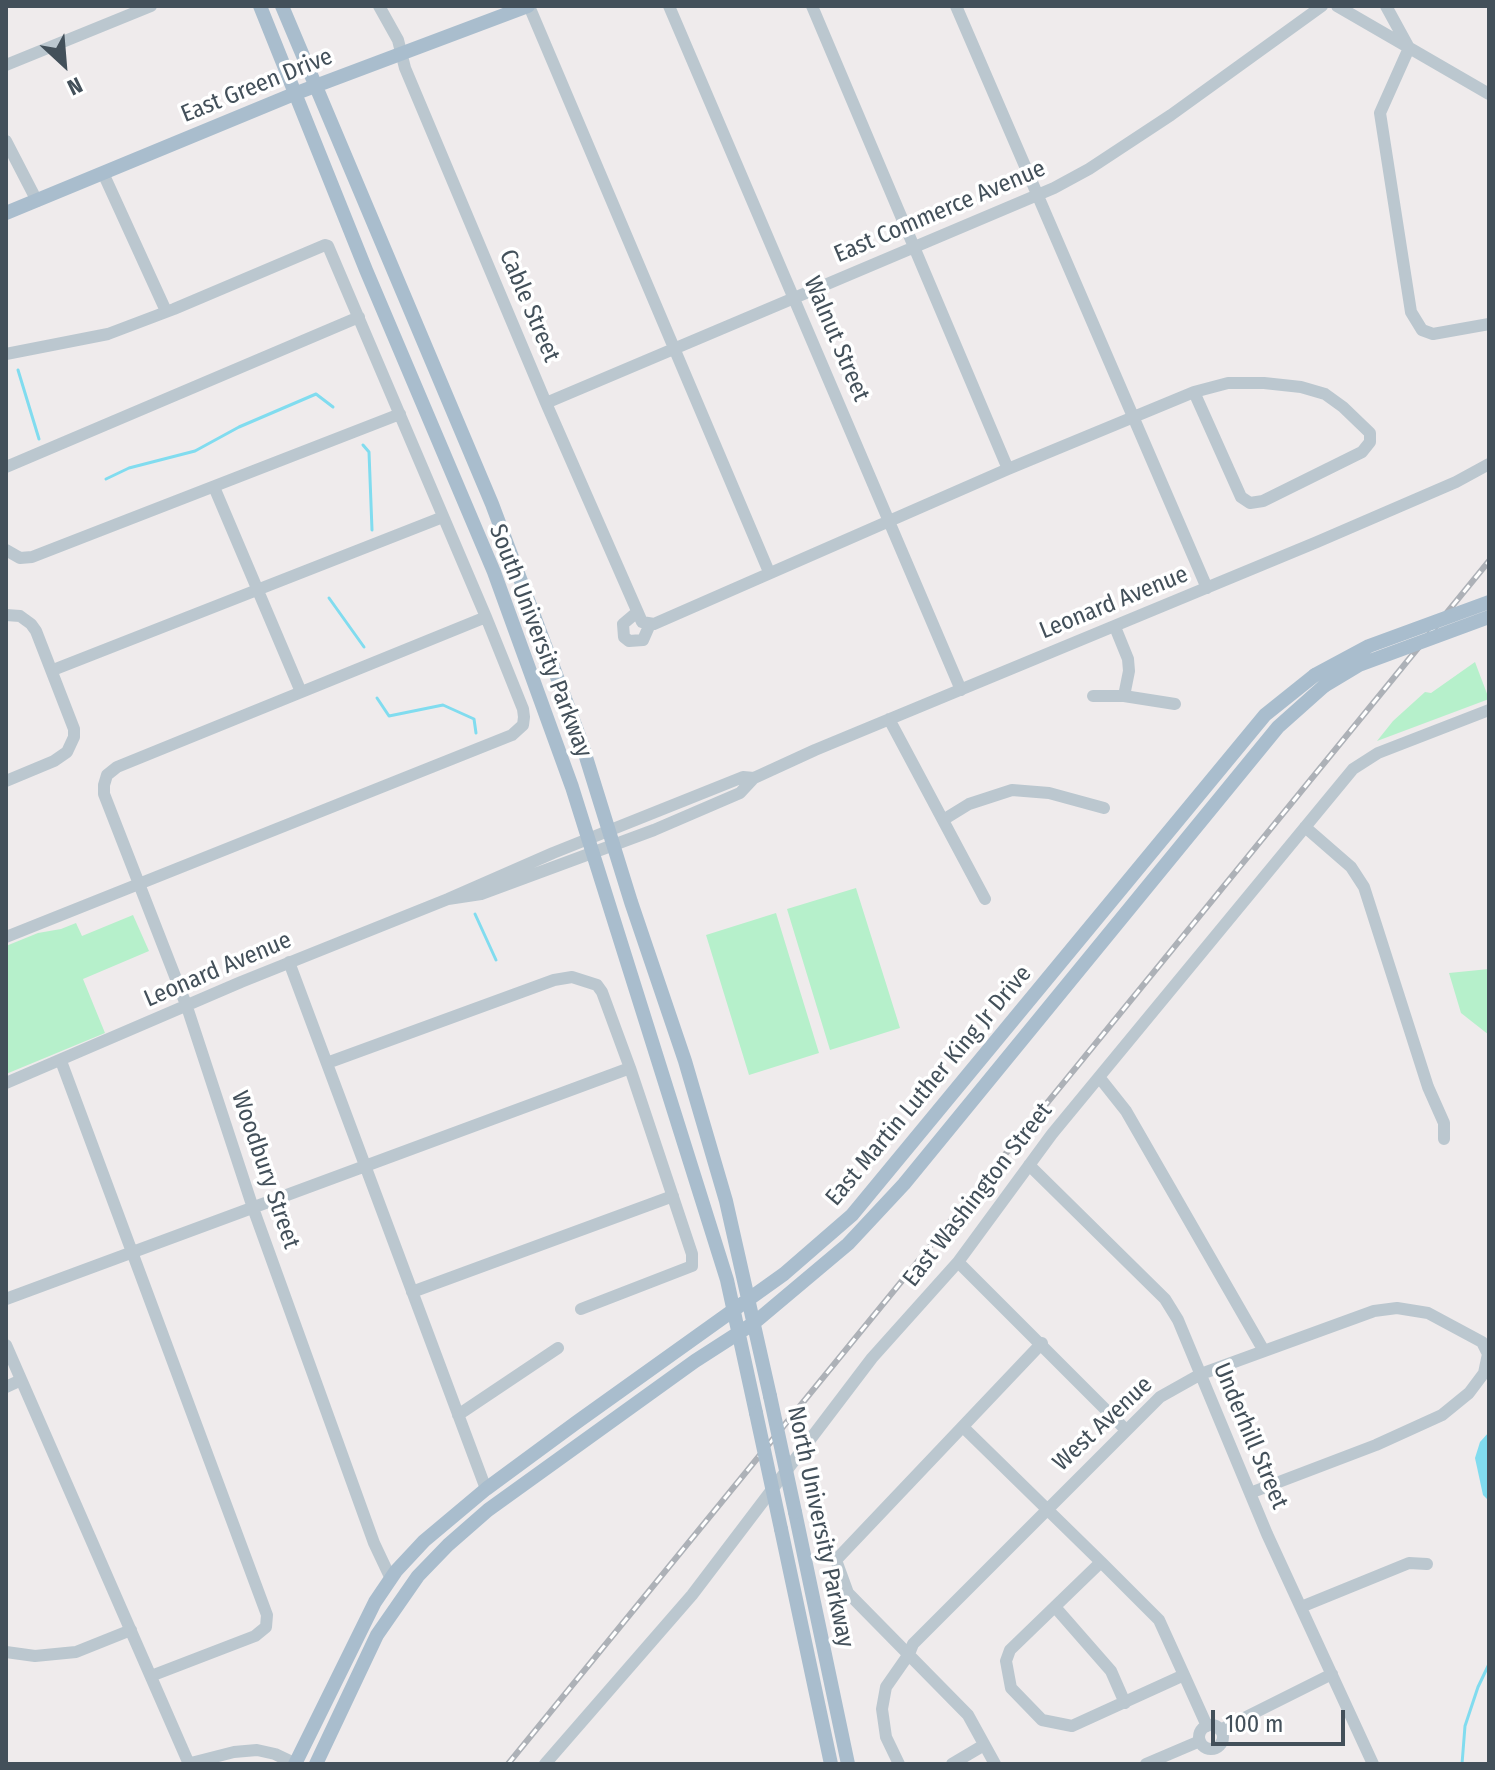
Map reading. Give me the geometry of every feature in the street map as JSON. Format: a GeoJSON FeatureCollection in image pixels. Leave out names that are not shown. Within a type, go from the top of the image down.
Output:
{"type":"FeatureCollection","features":[{"type":"Feature","properties":{"kind":"main road","name":"South University Parkway"},"geometry":{"type":"LineString","coordinates":[[260,6],[494,572],[592,845],[697,1179],[733,1309]]}},
{"type":"Feature","properties":{"kind":"main road","name":"South University Parkway"},"geometry":{"type":"LineString","coordinates":[[282,6],[492,504],[581,741],[685,1061],[726,1201],[749,1298]]}},
{"type":"Feature","properties":{"kind":"main road","name":"East Green Drive"},"geometry":{"type":"LineString","coordinates":[[6,213],[316,85],[528,6]]}},
{"type":"Feature","properties":{"kind":"main road","name":"East Martin Luther King Jr Drive"},"geometry":{"type":"LineString","coordinates":[[296,1764],[354,1640],[391,1579],[424,1541],[486,1489],[818,1246],[861,1205],[1265,715],[1369,646],[1489,602]]}},
{"type":"Feature","properties":{"kind":"main road","name":"East Martin Luther King Jr Drive"},"geometry":{"type":"LineString","coordinates":[[316,1764],[377,1635],[418,1576],[488,1510],[695,1361],[754,1323],[848,1244],[904,1184],[1278,727],[1320,680],[1489,617]]}},
{"type":"Feature","properties":{"kind":"main road","name":"North University Parkway"},"geometry":{"type":"LineString","coordinates":[[749,1298],[848,1764]]}},
{"type":"Feature","properties":{"kind":"main road","name":"North University Parkway"},"geometry":{"type":"LineString","coordinates":[[733,1309],[831,1764]]}},
{"type":"Feature","properties":{"kind":"street"},"geometry":{"type":"LineString","coordinates":[[6,65],[151,6]]}},
{"type":"Feature","properties":{"kind":"street","name":"Cable Street"},"geometry":{"type":"LineString","coordinates":[[379,6],[398,40],[405,68],[546,403],[642,620],[769,572]]}},
{"type":"Feature","properties":{"kind":"street"},"geometry":{"type":"LineString","coordinates":[[528,6],[769,572],[1194,392],[1228,383],[1301,387],[1325,394],[1370,433],[1370,442],[1362,452],[1263,501],[1250,503],[1241,497],[1194,392]]}},
{"type":"Feature","properties":{"kind":"street","name":"Walnut Street"},"geometry":{"type":"LineString","coordinates":[[669,6],[961,690]]}},
{"type":"Feature","properties":{"kind":"street"},"geometry":{"type":"LineString","coordinates":[[812,6],[1008,469]]}},
{"type":"Feature","properties":{"kind":"street"},"geometry":{"type":"LineString","coordinates":[[956,6],[1207,588]]}},
{"type":"Feature","properties":{"kind":"street","name":"East Commerce Avenue"},"geometry":{"type":"LineString","coordinates":[[546,403],[1039,194],[1100,162],[1322,6]]}},
{"type":"Feature","properties":{"kind":"street"},"geometry":{"type":"LineString","coordinates":[[1337,6],[1489,94]]}},
{"type":"Feature","properties":{"kind":"street"},"geometry":{"type":"LineString","coordinates":[[1386,6],[1409,48]]}},
{"type":"Feature","properties":{"kind":"street"},"geometry":{"type":"LineString","coordinates":[[1409,48],[1380,113],[1411,312],[1422,330],[1433,334],[1489,324]]}},
{"type":"Feature","properties":{"kind":"street"},"geometry":{"type":"LineString","coordinates":[[6,141],[37,201]]}},
{"type":"Feature","properties":{"kind":"street"},"geometry":{"type":"LineString","coordinates":[[103,173],[166,311]]}},
{"type":"Feature","properties":{"kind":"street"},"geometry":{"type":"LineString","coordinates":[[6,354],[108,334],[325,245],[331,251],[523,709],[523,725],[512,735],[6,937]]}},
{"type":"Feature","properties":{"kind":"street"},"geometry":{"type":"LineString","coordinates":[[6,467],[359,317]]}},
{"type":"Feature","properties":{"kind":"street"},"geometry":{"type":"LineString","coordinates":[[6,550],[20,558],[32,557],[400,414]]}},
{"type":"Feature","properties":{"kind":"street","name":"Leonard Avenue"},"geometry":{"type":"LineString","coordinates":[[592,845],[614,846],[740,793],[754,778],[1456,482],[1489,464]]}},
{"type":"Feature","properties":{"kind":"street"},"geometry":{"type":"LineString","coordinates":[[214,487],[301,692],[486,617]]}},
{"type":"Feature","properties":{"kind":"street"},"geometry":{"type":"LineString","coordinates":[[53,670],[443,517]]}},
{"type":"Feature","properties":{"kind":"street"},"geometry":{"type":"LineString","coordinates":[[6,615],[20,616],[31,624],[53,670],[73,723],[74,737],[67,752],[54,761],[6,781]]}},
{"type":"Feature","properties":{"kind":"street"},"geometry":{"type":"LineString","coordinates":[[1115,627],[1128,659],[1124,696]]}},
{"type":"Feature","properties":{"kind":"street","name":"Woodbury Street"},"geometry":{"type":"LineString","coordinates":[[301,692],[117,767],[107,775],[104,794],[187,1007],[253,1208],[374,1543],[391,1579]]}},
{"type":"Feature","properties":{"kind":"street"},"geometry":{"type":"LineString","coordinates":[[1093,696],[1124,696],[1175,704]]}},
{"type":"Feature","properties":{"kind":"street","name":"East Washington Street"},"geometry":{"type":"LineString","coordinates":[[545,1764],[692,1595],[872,1358],[958,1262],[1099,1077],[1353,769],[1369,757],[1489,710]]}},
{"type":"Feature","properties":{"kind":"street"},"geometry":{"type":"LineString","coordinates":[[889,719],[985,899]]}},
{"type":"Feature","properties":{"kind":"street","name":"Leonard Avenue"},"geometry":{"type":"LineString","coordinates":[[6,1083],[289,962],[592,845],[609,831],[743,777],[754,778]]}},
{"type":"Feature","properties":{"kind":"street"},"geometry":{"type":"LineString","coordinates":[[943,820],[969,804],[1012,790],[1049,793],[1104,808]]}},
{"type":"Feature","properties":{"kind":"street"},"geometry":{"type":"LineString","coordinates":[[1305,827],[1351,867],[1364,887],[1428,1087],[1444,1123],[1444,1139]]}},
{"type":"Feature","properties":{"kind":"street"},"geometry":{"type":"LineString","coordinates":[[289,962],[486,1489]]}},
{"type":"Feature","properties":{"kind":"street"},"geometry":{"type":"LineString","coordinates":[[327,1063],[563,977],[582,978],[597,985],[630,1068],[692,1254],[692,1266],[581,1309]]}},
{"type":"Feature","properties":{"kind":"street"},"geometry":{"type":"LineString","coordinates":[[61,1061],[267,1615],[266,1627],[255,1636],[151,1676]]}},
{"type":"Feature","properties":{"kind":"street"},"geometry":{"type":"LineString","coordinates":[[6,1299],[630,1068]]}},
{"type":"Feature","properties":{"kind":"street"},"geometry":{"type":"LineString","coordinates":[[1099,1077],[1126,1111],[1264,1351]]}},
{"type":"Feature","properties":{"kind":"street","name":"Underhill Street"},"geometry":{"type":"LineString","coordinates":[[1029,1165],[1165,1299],[1178,1320],[1250,1493],[1373,1764]]}},
{"type":"Feature","properties":{"kind":"street"},"geometry":{"type":"LineString","coordinates":[[412,1292],[673,1196]]}},
{"type":"Feature","properties":{"kind":"street"},"geometry":{"type":"LineString","coordinates":[[958,1262],[1125,1429]]}},
{"type":"Feature","properties":{"kind":"street","name":"West Avenue"},"geometry":{"type":"LineString","coordinates":[[899,1764],[886,1737],[882,1709],[886,1687],[913,1644],[1160,1397],[1201,1374],[1374,1311],[1397,1308],[1428,1313],[1475,1336],[1488,1354]]}},
{"type":"Feature","properties":{"kind":"street"},"geometry":{"type":"LineString","coordinates":[[995,1764],[968,1715],[848,1593],[837,1557],[1042,1343]]}},
{"type":"Feature","properties":{"kind":"street"},"geometry":{"type":"LineString","coordinates":[[6,1345],[188,1764],[234,1752],[257,1750],[296,1764]]}},
{"type":"Feature","properties":{"kind":"street"},"geometry":{"type":"LineString","coordinates":[[458,1415],[558,1348]]}},
{"type":"Feature","properties":{"kind":"street"},"geometry":{"type":"LineString","coordinates":[[1250,1493],[1376,1445],[1442,1415],[1469,1393],[1484,1373],[1488,1354]]}},
{"type":"Feature","properties":{"kind":"street"},"geometry":{"type":"LineString","coordinates":[[6,1387],[21,1380]]}},
{"type":"Feature","properties":{"kind":"street"},"geometry":{"type":"LineString","coordinates":[[963,1427],[1159,1620],[1184,1675],[1223,1738],[1217,1752],[1200,1741]]}},
{"type":"Feature","properties":{"kind":"street"},"geometry":{"type":"LineString","coordinates":[[1101,1562],[1010,1650],[1006,1661],[1011,1688],[1042,1720],[1072,1726],[1184,1675]]}},
{"type":"Feature","properties":{"kind":"street"},"geometry":{"type":"LineString","coordinates":[[1301,1607],[1409,1563],[1427,1564]]}},
{"type":"Feature","properties":{"kind":"street"},"geometry":{"type":"LineString","coordinates":[[1055,1607],[1111,1671],[1125,1703]]}},
{"type":"Feature","properties":{"kind":"street"},"geometry":{"type":"LineString","coordinates":[[6,1652],[35,1656],[76,1652],[131,1630]]}},
{"type":"Feature","properties":{"kind":"street"},"geometry":{"type":"LineString","coordinates":[[1200,1741],[1201,1731],[1214,1728],[1332,1674]]}},
{"type":"Feature","properties":{"kind":"street"},"geometry":{"type":"LineString","coordinates":[[1146,1764],[1200,1741]]}},
{"type":"Feature","properties":{"kind":"street"},"geometry":{"type":"LineString","coordinates":[[952,1764],[984,1745]]}},
{"type":"Feature","properties":{"kind":"green space"},"geometry":{"type":"Polygon","coordinates":[[[1475,662],[1489,699],[1377,741],[1393,721],[1425,692],[1431,693],[1475,662]]]}},
{"type":"Feature","properties":{"kind":"green space"},"geometry":{"type":"Polygon","coordinates":[[[856,888],[900,1028],[830,1050],[787,909],[856,888]]]}},
{"type":"Feature","properties":{"kind":"green space"},"geometry":{"type":"Polygon","coordinates":[[[776,913],[819,1053],[749,1075],[706,935],[776,913]]]}},
{"type":"Feature","properties":{"kind":"green space"},"geometry":{"type":"Polygon","coordinates":[[[133,915],[149,951],[83,979],[105,1033],[6,1074],[6,946],[76,923],[82,936],[133,915]]]}},
{"type":"Feature","properties":{"kind":"green space"},"geometry":{"type":"Polygon","coordinates":[[[1489,969],[1489,1035],[1461,1013],[1449,973],[1489,969]]]}},
{"type":"Feature","properties":{"kind":"water"},"geometry":{"type":"Polygon","coordinates":[[[1489,1432],[1489,1501],[1483,1495],[1475,1458],[1480,1442],[1489,1432]]]}},
{"type":"Feature","properties":{"kind":"waterway"},"geometry":{"type":"LineString","coordinates":[[18,370],[39,439]]}},
{"type":"Feature","properties":{"kind":"waterway"},"geometry":{"type":"LineString","coordinates":[[106,479],[129,468],[195,451],[239,427],[316,394],[333,407]]}},
{"type":"Feature","properties":{"kind":"waterway"},"geometry":{"type":"LineString","coordinates":[[363,445],[369,452],[372,530]]}},
{"type":"Feature","properties":{"kind":"waterway"},"geometry":{"type":"LineString","coordinates":[[329,598],[364,647]]}},
{"type":"Feature","properties":{"kind":"waterway"},"geometry":{"type":"LineString","coordinates":[[377,698],[389,716],[443,705],[474,719],[476,733]]}},
{"type":"Feature","properties":{"kind":"waterway"},"geometry":{"type":"LineString","coordinates":[[475,914],[496,960]]}},
{"type":"Feature","properties":{"kind":"waterway"},"geometry":{"type":"LineString","coordinates":[[1462,1764],[1465,1726],[1489,1664]]}},
{"type":"Feature","properties":{"kind":"railway"},"geometry":{"type":"LineString","coordinates":[[508,1764],[1489,561]]}}]}
